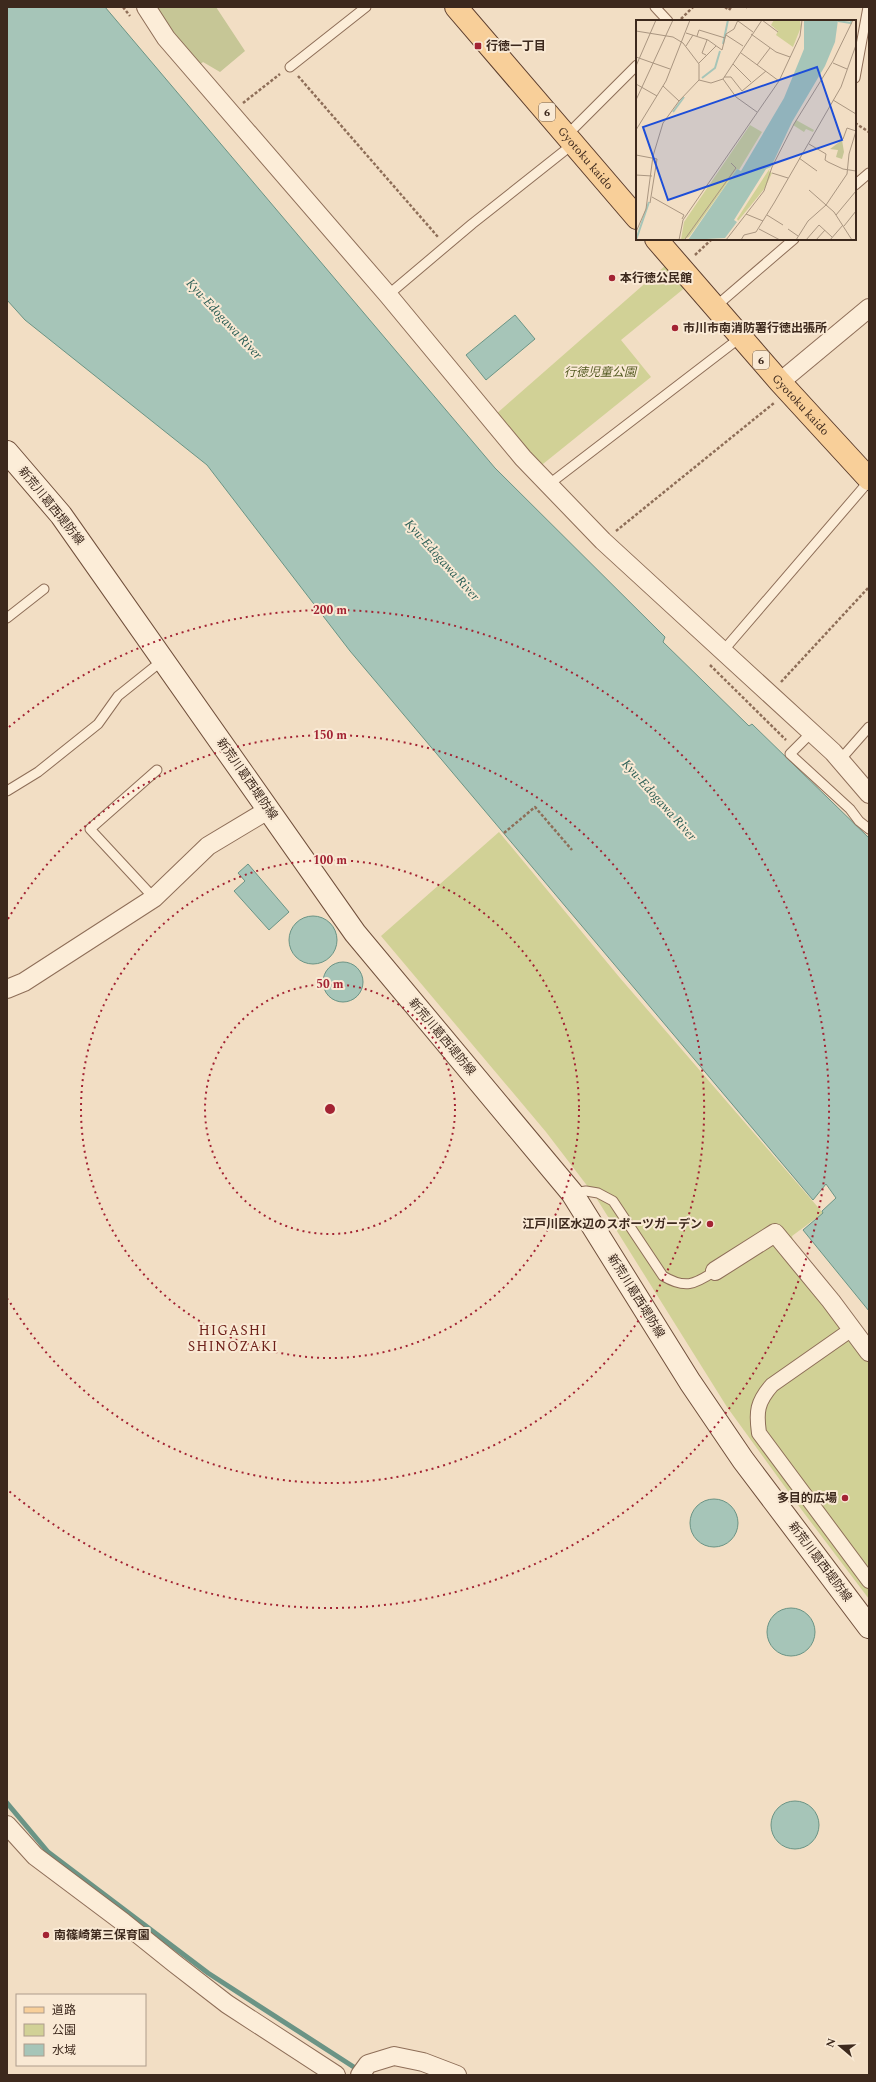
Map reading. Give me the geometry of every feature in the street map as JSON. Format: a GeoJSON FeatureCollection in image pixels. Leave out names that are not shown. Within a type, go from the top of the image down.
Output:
{"type":"FeatureCollection","features":[{"type":"Feature","properties":{"kind":"main road","name":"Gyotoku kaido"},"geometry":{"type":"LineString","coordinates":[[456,7],[636,217]]}},
{"type":"Feature","properties":{"kind":"main road","name":"Gyotoku kaido"},"geometry":{"type":"LineString","coordinates":[[657,240],[784,387],[869,480]]}},
{"type":"Feature","properties":{"kind":"main road","name":"新荒川葛西堤防線"},"geometry":{"type":"LineString","coordinates":[[7,452],[61,515],[355,933],[572,1193],[690,1382],[743,1460],[869,1628]]}},
{"type":"Feature","properties":{"kind":"street"},"geometry":{"type":"LineString","coordinates":[[146,7],[166,38],[232,112],[388,294],[518,453],[603,541],[812,732],[840,760],[869,794]]}},
{"type":"Feature","properties":{"kind":"street"},"geometry":{"type":"LineString","coordinates":[[784,387],[869,308]]}},
{"type":"Feature","properties":{"kind":"street"},"geometry":{"type":"LineString","coordinates":[[7,989],[24,982],[154,898],[208,846],[268,810]]}},
{"type":"Feature","properties":{"kind":"street"},"geometry":{"type":"LineString","coordinates":[[714,1271],[775,1233],[831,1301],[869,1352]]}},
{"type":"Feature","properties":{"kind":"street"},"geometry":{"type":"LineString","coordinates":[[852,1330],[772,1385],[762,1396],[756,1415],[759,1433],[869,1581]]}},
{"type":"Feature","properties":{"kind":"street"},"geometry":{"type":"LineString","coordinates":[[7,1825],[35,1856],[123,1922],[179,1968],[227,2004],[336,2075]]}},
{"type":"Feature","properties":{"kind":"street"},"geometry":{"type":"LineString","coordinates":[[360,2075],[368,2064],[394,2056],[423,2062],[457,2075]]}},
{"type":"Feature","properties":{"kind":"lane"},"geometry":{"type":"LineString","coordinates":[[290,66],[366,7]]}},
{"type":"Feature","properties":{"kind":"lane"},"geometry":{"type":"LineString","coordinates":[[654,7],[667,20]]}},
{"type":"Feature","properties":{"kind":"lane"},"geometry":{"type":"LineString","coordinates":[[856,73],[868,7]]}},
{"type":"Feature","properties":{"kind":"lane"},"geometry":{"type":"LineString","coordinates":[[388,294],[570,139],[636,66]]}},
{"type":"Feature","properties":{"kind":"lane"},"geometry":{"type":"LineString","coordinates":[[856,185],[869,173]]}},
{"type":"Feature","properties":{"kind":"lane"},"geometry":{"type":"LineString","coordinates":[[716,308],[793,240]]}},
{"type":"Feature","properties":{"kind":"lane"},"geometry":{"type":"LineString","coordinates":[[548,485],[741,337]]}},
{"type":"Feature","properties":{"kind":"lane"},"geometry":{"type":"LineString","coordinates":[[723,651],[869,480]]}},
{"type":"Feature","properties":{"kind":"lane"},"geometry":{"type":"LineString","coordinates":[[7,618],[44,589]]}},
{"type":"Feature","properties":{"kind":"lane"},"geometry":{"type":"LineString","coordinates":[[7,791],[38,772],[98,724],[118,696],[163,660]]}},
{"type":"Feature","properties":{"kind":"lane"},"geometry":{"type":"LineString","coordinates":[[840,760],[869,727]]}},
{"type":"Feature","properties":{"kind":"lane"},"geometry":{"type":"LineString","coordinates":[[812,732],[790,754],[850,809],[859,821],[869,829]]}},
{"type":"Feature","properties":{"kind":"lane"},"geometry":{"type":"LineString","coordinates":[[154,898],[90,830],[158,770]]}},
{"type":"Feature","properties":{"kind":"lane"},"geometry":{"type":"LineString","coordinates":[[572,1193],[586,1191],[598,1193],[613,1201],[663,1276],[673,1282],[682,1285],[689,1284],[700,1281],[714,1271]]}},
{"type":"Feature","properties":{"kind":"path"},"geometry":{"type":"LineString","coordinates":[[680,20],[693,7]]}},
{"type":"Feature","properties":{"kind":"path"},"geometry":{"type":"LineString","coordinates":[[725,7],[729,10],[731,7]]}},
{"type":"Feature","properties":{"kind":"path"},"geometry":{"type":"LineString","coordinates":[[232,112],[290,66],[446,246]]}},
{"type":"Feature","properties":{"kind":"path"},"geometry":{"type":"LineString","coordinates":[[856,124],[869,132]]}},
{"type":"Feature","properties":{"kind":"path"},"geometry":{"type":"LineString","coordinates":[[682,268],[711,240]]}},
{"type":"Feature","properties":{"kind":"path"},"geometry":{"type":"LineString","coordinates":[[603,541],[784,387]]}},
{"type":"Feature","properties":{"kind":"path"},"geometry":{"type":"LineString","coordinates":[[770,694],[869,587]]}},
{"type":"Feature","properties":{"kind":"path"},"geometry":{"type":"LineString","coordinates":[[504,833],[534,807],[572,850]]}},
{"type":"Feature","properties":{"kind":"green space"},"geometry":{"type":"Polygon","coordinates":[[[153,7],[216,7],[245,51],[220,72],[203,62],[198,66],[153,7]]]}},
{"type":"Feature","properties":{"kind":"green space","name":"行徳児童公園"},"geometry":{"type":"Polygon","coordinates":[[[666,265],[687,286],[621,340],[651,377],[538,468],[495,415],[666,265]]]}},
{"type":"Feature","properties":{"kind":"green space","name":"江戸川区水辺のスポーツガーデン"},"geometry":{"type":"Polygon","coordinates":[[[499,832],[620,978],[823,1213],[792,1236],[793,1241],[869,1338],[869,1599],[727,1407],[595,1196],[546,1132],[381,936],[499,832]]]}},
{"type":"Feature","properties":{"kind":"water","name":"Kyu-Edogawa River"},"geometry":{"type":"Polygon","coordinates":[[[7,7],[105,7],[495,468],[665,637],[663,642],[749,726],[752,724],[869,838],[869,1311],[803,1230],[823,1213],[822,1211],[836,1198],[826,1184],[813,1200],[350,651],[207,465],[25,320],[7,300],[7,7]]]}},
{"type":"Feature","properties":{"kind":"water"},"geometry":{"type":"Polygon","coordinates":[[[515,315],[535,339],[486,380],[466,355],[515,315]]]}},
{"type":"Feature","properties":{"kind":"water"},"geometry":{"type":"Polygon","coordinates":[[[248,864],[289,912],[269,930],[234,891],[245,881],[238,873],[248,864]]]}},
{"type":"Feature","properties":{"kind":"water"},"geometry":{"type":"Polygon","coordinates":[[[313,916],[322,918],[330,923],[335,931],[337,940],[335,949],[330,957],[322,962],[313,964],[304,962],[296,957],[291,949],[289,940],[291,931],[296,923],[304,918],[313,916]]]}},
{"type":"Feature","properties":{"kind":"water"},"geometry":{"type":"Polygon","coordinates":[[[343,962],[351,964],[357,968],[361,974],[363,982],[361,990],[357,996],[351,1000],[343,1002],[335,1000],[329,996],[325,990],[323,982],[325,974],[329,968],[335,964],[343,962]]]}},
{"type":"Feature","properties":{"kind":"water"},"geometry":{"type":"Polygon","coordinates":[[[714,1499],[723,1501],[731,1506],[736,1514],[738,1523],[736,1532],[731,1540],[723,1545],[714,1547],[705,1545],[697,1540],[692,1532],[690,1523],[692,1514],[697,1506],[705,1501],[714,1499]]]}},
{"type":"Feature","properties":{"kind":"water"},"geometry":{"type":"Polygon","coordinates":[[[791,1608],[800,1610],[808,1615],[813,1623],[815,1632],[813,1641],[808,1649],[800,1654],[791,1656],[782,1654],[774,1649],[769,1641],[767,1632],[769,1623],[774,1615],[782,1610],[791,1608]]]}},
{"type":"Feature","properties":{"kind":"water"},"geometry":{"type":"Polygon","coordinates":[[[795,1801],[804,1803],[812,1808],[817,1816],[819,1825],[817,1834],[812,1842],[804,1847],[795,1849],[786,1847],[778,1842],[773,1834],[771,1825],[773,1816],[778,1808],[786,1803],[795,1801]]]}},
{"type":"Feature","properties":{"kind":"waterway"},"geometry":{"type":"LineString","coordinates":[[7,1803],[48,1852],[208,1973],[360,2071]]}},
{"type":"Feature","properties":{"kind":"place","name":"行徳一丁目"},"geometry":{"type":"Point","coordinates":[478,46]}},
{"type":"Feature","properties":{"kind":"place","name":"本行徳公民館"},"geometry":{"type":"Point","coordinates":[612,278]}},
{"type":"Feature","properties":{"kind":"place","name":"市川市南消防署行徳出張所"},"geometry":{"type":"Point","coordinates":[675,328]}},
{"type":"Feature","properties":{"kind":"place","name":"江戸川区水辺のスポーツガーデン"},"geometry":{"type":"Point","coordinates":[710,1224]}},
{"type":"Feature","properties":{"kind":"place","name":"多目的広場"},"geometry":{"type":"Point","coordinates":[845,1498]}},
{"type":"Feature","properties":{"kind":"place","name":"南篠崎第三保育園"},"geometry":{"type":"Point","coordinates":[46,1935]}},
{"type":"Feature","properties":{"kind":"district","name":"HIGASHI SHINOZAKI"},"geometry":{"type":"Point","coordinates":[233,1338]}}]}
